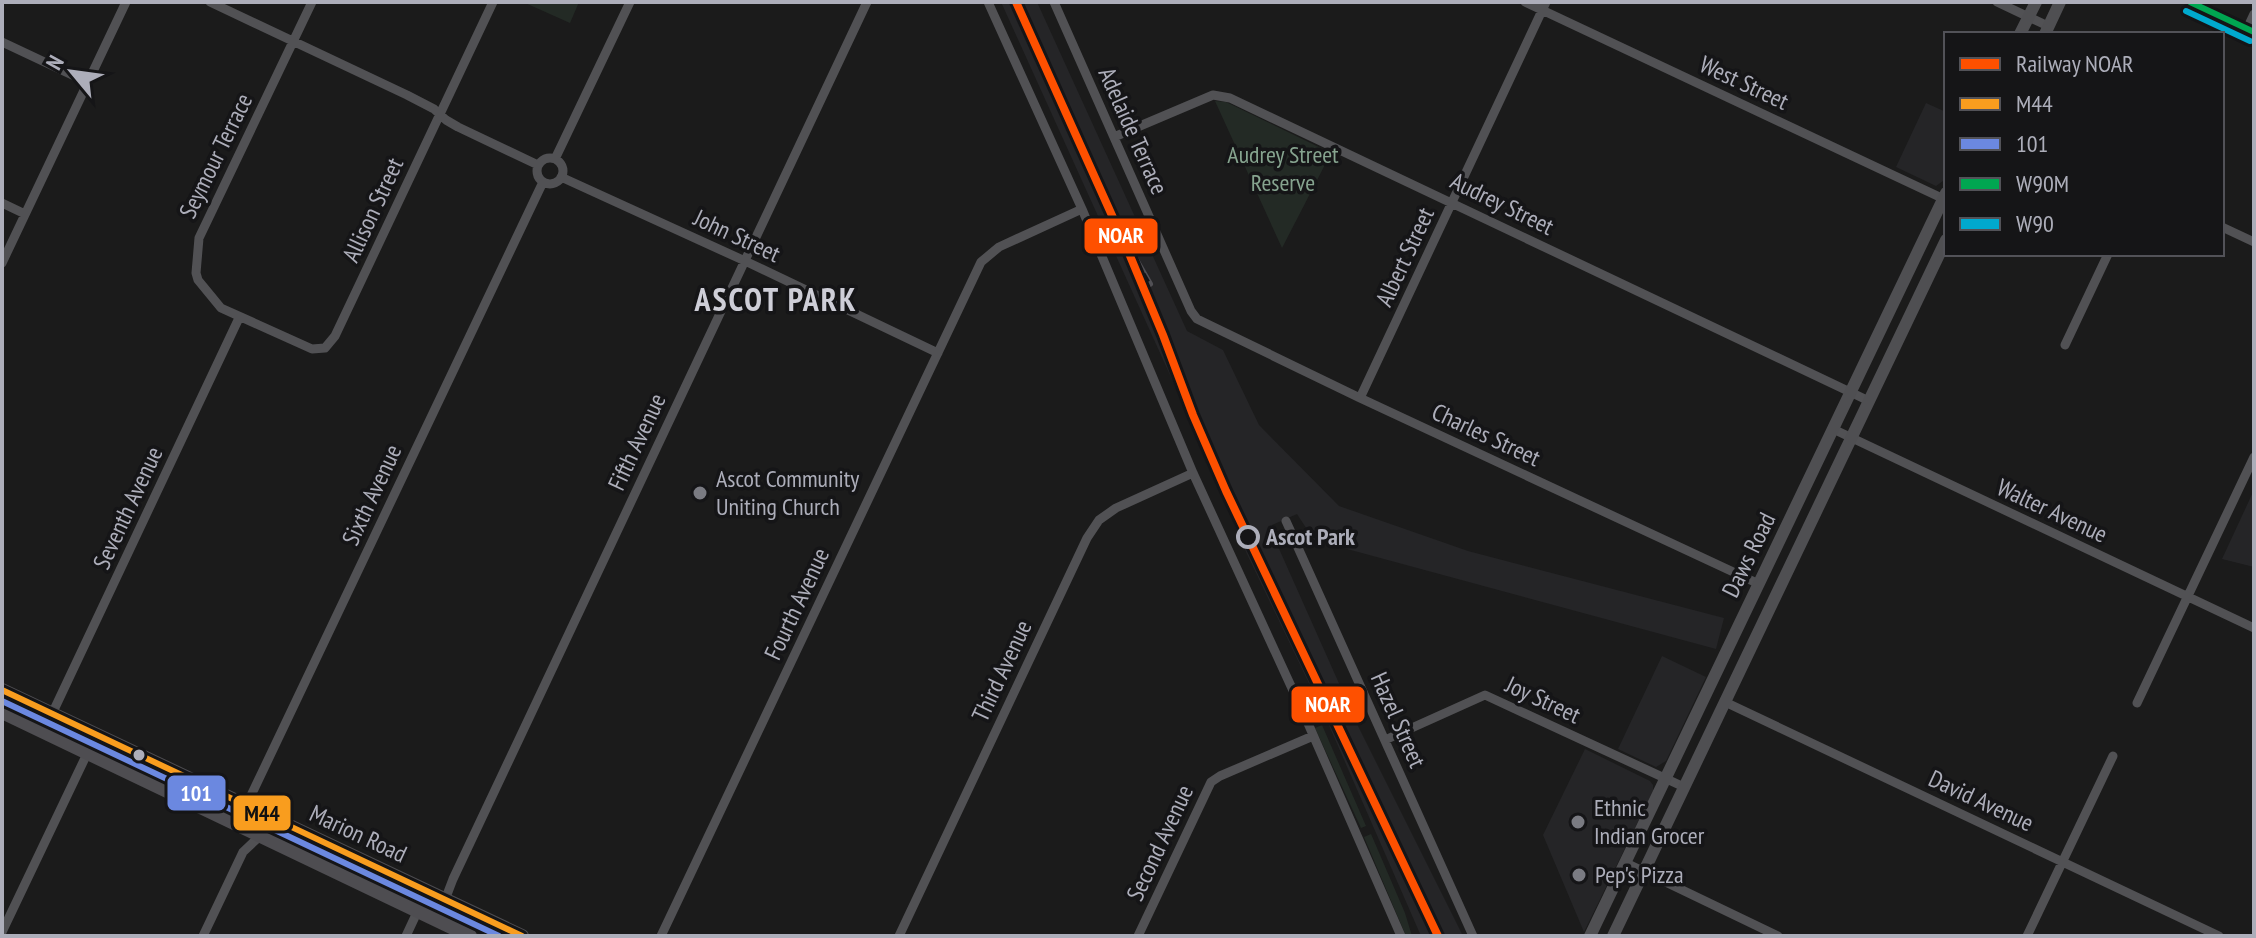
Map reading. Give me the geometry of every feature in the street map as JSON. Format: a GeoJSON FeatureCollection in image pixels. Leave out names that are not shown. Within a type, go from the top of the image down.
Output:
{"type":"FeatureCollection","features":[{"type":"Feature","properties":{"kind":"main road"},"geometry":{"type":"LineString","coordinates":[[2021,32],[2036,2]]}},
{"type":"Feature","properties":{"kind":"main road"},"geometry":{"type":"LineString","coordinates":[[2046,30],[2060,2]]}},
{"type":"Feature","properties":{"kind":"main road","name":"Daws Road"},"geometry":{"type":"LineString","coordinates":[[1590,936],[1944,199]]}},
{"type":"Feature","properties":{"kind":"main road","name":"Daws Road"},"geometry":{"type":"LineString","coordinates":[[1613,936],[1944,244]]}},
{"type":"Feature","properties":{"kind":"main road","name":"Marion Road"},"geometry":{"type":"LineString","coordinates":[[2,690],[522,936]]}},
{"type":"Feature","properties":{"kind":"main road","name":"Marion Road"},"geometry":{"type":"LineString","coordinates":[[2,712],[470,936]]}},
{"type":"Feature","properties":{"kind":"street"},"geometry":{"type":"LineString","coordinates":[[2,263],[126,2]]}},
{"type":"Feature","properties":{"kind":"street"},"geometry":{"type":"LineString","coordinates":[[210,2],[407,95],[434,109],[458,127],[538,165]]}},
{"type":"Feature","properties":{"kind":"street","name":"Seymour Terrace"},"geometry":{"type":"LineString","coordinates":[[239,318],[221,308],[198,280],[197,247],[312,2]]}},
{"type":"Feature","properties":{"kind":"street","name":"Allison Street"},"geometry":{"type":"LineString","coordinates":[[239,318],[312,349],[325,348],[331,343],[493,2]]}},
{"type":"Feature","properties":{"kind":"street"},"geometry":{"type":"LineString","coordinates":[[555,159],[630,2]]}},
{"type":"Feature","properties":{"kind":"street","name":"Fifth Avenue"},"geometry":{"type":"LineString","coordinates":[[445,900],[867,2]]}},
{"type":"Feature","properties":{"kind":"street"},"geometry":{"type":"LineString","coordinates":[[988,2],[1082,209],[1193,473],[1401,936]]}},
{"type":"Feature","properties":{"kind":"street","name":"Adelaide Terrace"},"geometry":{"type":"LineString","coordinates":[[1054,2],[1197,319]]}},
{"type":"Feature","properties":{"kind":"street","name":"West Street"},"geometry":{"type":"LineString","coordinates":[[1525,2],[1544,6],[1944,197]]}},
{"type":"Feature","properties":{"kind":"street"},"geometry":{"type":"LineString","coordinates":[[1997,2],[2046,30]]}},
{"type":"Feature","properties":{"kind":"street"},"geometry":{"type":"LineString","coordinates":[[2190,2],[2250,30],[2254,14]]}},
{"type":"Feature","properties":{"kind":"street","name":"Albert Street"},"geometry":{"type":"LineString","coordinates":[[1360,398],[1544,6]]}},
{"type":"Feature","properties":{"kind":"street"},"geometry":{"type":"LineString","coordinates":[[2,42],[87,82]]}},
{"type":"Feature","properties":{"kind":"street","name":"Audrey Street"},"geometry":{"type":"LineString","coordinates":[[1114,137],[1213,95],[1230,98],[1869,401]]}},
{"type":"Feature","properties":{"kind":"street"},"geometry":{"type":"LineString","coordinates":[[546,159],[555,159],[562,167],[561,177],[554,183],[543,182],[538,176],[538,165],[546,159]]}},
{"type":"Feature","properties":{"kind":"street","name":"John Street"},"geometry":{"type":"LineString","coordinates":[[561,177],[938,353]]}},
{"type":"Feature","properties":{"kind":"street","name":"Sixth Avenue"},"geometry":{"type":"LineString","coordinates":[[237,825],[543,182]]}},
{"type":"Feature","properties":{"kind":"street"},"geometry":{"type":"LineString","coordinates":[[2,203],[25,214]]}},
{"type":"Feature","properties":{"kind":"street","name":"Fourth Avenue"},"geometry":{"type":"LineString","coordinates":[[661,936],[981,262],[999,247],[1082,209]]}},
{"type":"Feature","properties":{"kind":"street"},"geometry":{"type":"LineString","coordinates":[[2224,228],[2254,242]]}},
{"type":"Feature","properties":{"kind":"street"},"geometry":{"type":"LineString","coordinates":[[2065,345],[2107,256]]}},
{"type":"Feature","properties":{"kind":"street","name":"Seventh Avenue"},"geometry":{"type":"LineString","coordinates":[[52,714],[239,318]]}},
{"type":"Feature","properties":{"kind":"street","name":"Charles Street"},"geometry":{"type":"LineString","coordinates":[[1197,319],[1759,584]]}},
{"type":"Feature","properties":{"kind":"street","name":"Walter Avenue"},"geometry":{"type":"LineString","coordinates":[[1833,429],[2254,628]]}},
{"type":"Feature","properties":{"kind":"street"},"geometry":{"type":"LineString","coordinates":[[2137,703],[2254,457]]}},
{"type":"Feature","properties":{"kind":"street","name":"Third Avenue"},"geometry":{"type":"LineString","coordinates":[[899,936],[1087,538],[1099,520],[1116,508],[1193,473]]}},
{"type":"Feature","properties":{"kind":"street","name":"Hazel Street"},"geometry":{"type":"LineString","coordinates":[[1286,521],[1473,936]]}},
{"type":"Feature","properties":{"kind":"street","name":"Joy Street"},"geometry":{"type":"LineString","coordinates":[[1385,740],[1485,695],[1684,787]]}},
{"type":"Feature","properties":{"kind":"street","name":"David Avenue"},"geometry":{"type":"LineString","coordinates":[[1725,702],[2219,936]]}},
{"type":"Feature","properties":{"kind":"street"},"geometry":{"type":"LineString","coordinates":[[2,932],[96,735]]}},
{"type":"Feature","properties":{"kind":"street","name":"Second Avenue"},"geometry":{"type":"LineString","coordinates":[[1138,936],[1211,782],[1313,736]]}},
{"type":"Feature","properties":{"kind":"street"},"geometry":{"type":"LineString","coordinates":[[2027,936],[2113,756]]}},
{"type":"Feature","properties":{"kind":"street"},"geometry":{"type":"LineString","coordinates":[[203,936],[243,852],[260,836]]}},
{"type":"Feature","properties":{"kind":"street"},"geometry":{"type":"LineString","coordinates":[[1626,863],[1778,936]]}},
{"type":"Feature","properties":{"kind":"street"},"geometry":{"type":"LineString","coordinates":[[406,936],[427,891]]}},
{"type":"Feature","properties":{"kind":"shaded area"},"geometry":{"type":"Polygon","coordinates":[[[1001,2],[1037,2],[1187,331],[1223,350],[1259,425],[1339,506],[1468,551],[1724,618],[1716,649],[1314,540],[1297,514],[1272,525],[1272,533],[1358,726],[1463,936],[1421,936],[1328,723],[1247,554],[1180,397],[1001,2]]]}},
{"type":"Feature","properties":{"kind":"shaded area"},"geometry":{"type":"Polygon","coordinates":[[[1926,103],[1944,111],[1943,181],[1936,186],[1896,167],[1926,103]]]}},
{"type":"Feature","properties":{"kind":"shaded area"},"geometry":{"type":"Polygon","coordinates":[[[2254,490],[2254,567],[2222,559],[2254,490]]]}},
{"type":"Feature","properties":{"kind":"shaded area"},"geometry":{"type":"Polygon","coordinates":[[[1662,656],[1706,677],[1666,761],[1656,767],[1618,749],[1662,656]]]}},
{"type":"Feature","properties":{"kind":"shaded area"},"geometry":{"type":"Polygon","coordinates":[[[1585,749],[1650,781],[1653,791],[1584,932],[1543,835],[1585,749]]]}},
{"type":"Feature","properties":{"kind":"green space"},"geometry":{"type":"Polygon","coordinates":[[[523,2],[579,2],[570,23],[523,2]]]}},
{"type":"Feature","properties":{"kind":"green space","name":"Audrey Street Reserve"},"geometry":{"type":"Polygon","coordinates":[[[1215,101],[1226,102],[1331,153],[1282,248],[1215,101]]]}},
{"type":"Feature","properties":{"kind":"green space"},"geometry":{"type":"Polygon","coordinates":[[[1322,725],[1366,826],[1361,828],[1315,728],[1322,725]]]}},
{"type":"Feature","properties":{"kind":"green space"},"geometry":{"type":"Polygon","coordinates":[[[1371,834],[1412,936],[1406,936],[1364,837],[1371,834]]]}},
{"type":"Feature","properties":{"kind":"railway"},"geometry":{"type":"LineString","coordinates":[[1117,227],[1150,284]]}},
{"type":"Feature","properties":{"kind":"rail line","name":"NOAR"},"geometry":{"type":"LineString","coordinates":[[1016,2],[1128,251],[1226,491],[1438,936]]}},
{"type":"Feature","properties":{"kind":"transit line","name":"W90M"},"geometry":{"type":"LineString","coordinates":[[2190,2],[2254,32]]}},
{"type":"Feature","properties":{"kind":"transit line","name":"W90"},"geometry":{"type":"LineString","coordinates":[[2186,11],[2250,41]]}},
{"type":"Feature","properties":{"kind":"transit line","name":"M44"},"geometry":{"type":"LineString","coordinates":[[2,690],[522,936]]}},
{"type":"Feature","properties":{"kind":"transit line","name":"101"},"geometry":{"type":"LineString","coordinates":[[2,701],[499,936]]}},
{"type":"Feature","properties":{"kind":"place","name":"Ascot Community Uniting Church"},"geometry":{"type":"Point","coordinates":[700,493]}},
{"type":"Feature","properties":{"kind":"place","name":"Ascot Park"},"geometry":{"type":"Point","coordinates":[1248,537]}},
{"type":"Feature","properties":{"kind":"place","name":"Ethnic Indian Grocer"},"geometry":{"type":"Point","coordinates":[1578,822]}},
{"type":"Feature","properties":{"kind":"place","name":"Pep's Pizza"},"geometry":{"type":"Point","coordinates":[1579,875]}},
{"type":"Feature","properties":{"kind":"district","name":"ASCOT PARK"},"geometry":{"type":"Point","coordinates":[776,300]}}]}
